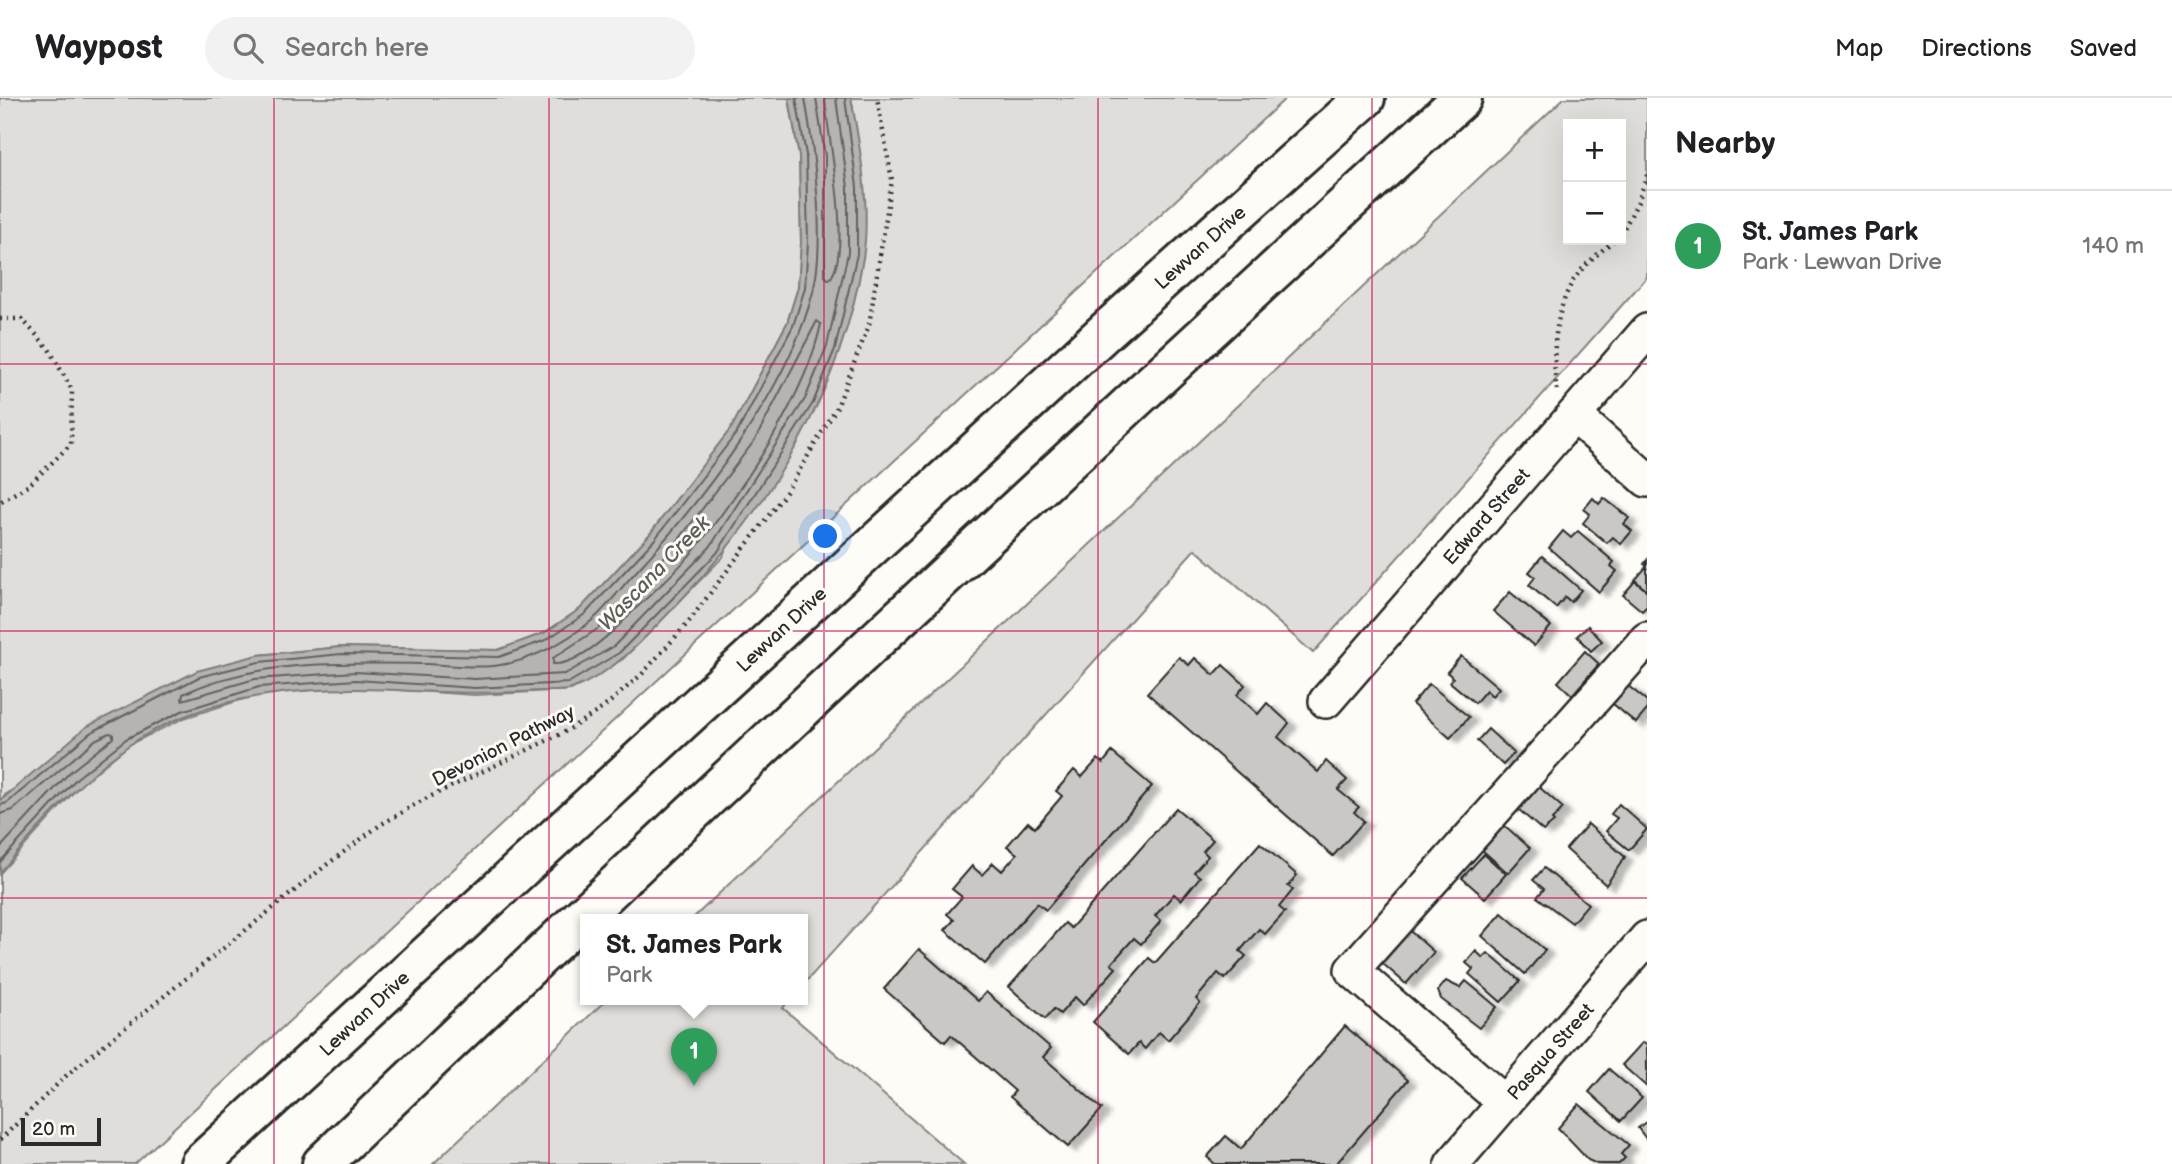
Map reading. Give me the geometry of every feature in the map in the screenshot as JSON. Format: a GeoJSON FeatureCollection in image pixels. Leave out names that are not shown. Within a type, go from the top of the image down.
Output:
{"type":"FeatureCollection","features":[{"type":"Feature","properties":{"kind":"main road","name":"Lewvan Drive"},"geometry":{"type":"LineString","coordinates":[[200,1164],[1077,358],[1365,98]]}},
{"type":"Feature","properties":{"kind":"main road"},"geometry":{"type":"LineString","coordinates":[[583,914],[1139,393],[1462,98]]}},
{"type":"Feature","properties":{"kind":"main road"},"geometry":{"type":"LineString","coordinates":[[322,1164],[580,917]]}},
{"type":"Feature","properties":{"kind":"street","name":"Edward Street"},"geometry":{"type":"LineString","coordinates":[[1326,701],[1647,331]]}},
{"type":"Feature","properties":{"kind":"street"},"geometry":{"type":"LineString","coordinates":[[1574,415],[1647,480]]}},
{"type":"Feature","properties":{"kind":"street"},"geometry":{"type":"LineString","coordinates":[[1505,1103],[1352,970],[1647,639]]}},
{"type":"Feature","properties":{"kind":"street","name":"Pasqua Street"},"geometry":{"type":"LineString","coordinates":[[1452,1164],[1647,938]]}},
{"type":"Feature","properties":{"kind":"path","name":"Devonion Pathway"},"geometry":{"type":"LineString","coordinates":[[0,1140],[68,1074],[325,866],[380,825],[423,800],[563,733],[603,708],[642,674],[687,624],[787,491],[837,407],[869,325],[892,180],[877,98]]}},
{"type":"Feature","properties":{"kind":"path"},"geometry":{"type":"LineString","coordinates":[[1626,225],[1647,176]]}},
{"type":"Feature","properties":{"kind":"path"},"geometry":{"type":"LineString","coordinates":[[1574,415],[1557,393],[1554,373],[1558,322],[1578,274],[1609,245]]}},
{"type":"Feature","properties":{"kind":"path"},"geometry":{"type":"LineString","coordinates":[[0,319],[22,320],[48,349],[72,390],[71,444],[29,485],[0,502]]}},
{"type":"Feature","properties":{"kind":"shaded area"},"geometry":{"type":"Polygon","coordinates":[[[0,98],[789,98],[799,156],[801,243],[798,287],[787,323],[732,427],[649,535],[580,609],[544,633],[498,650],[341,647],[258,655],[7,793],[0,801],[0,98]]]}},
{"type":"Feature","properties":{"kind":"shaded area"},"geometry":{"type":"Polygon","coordinates":[[[851,98],[1286,98],[135,1164],[0,1164],[0,873],[81,784],[130,744],[184,718],[259,694],[356,687],[475,695],[571,690],[623,659],[723,557],[853,107],[851,98]]]}},
{"type":"Feature","properties":{"kind":"shaded area"},"geometry":{"type":"Polygon","coordinates":[[[1564,98],[1647,98],[1647,277],[1313,653],[1195,549],[808,979],[808,914],[697,914],[1564,98]]]}},
{"type":"Feature","properties":{"kind":"shaded area"},"geometry":{"type":"Polygon","coordinates":[[[601,1005],[785,1005],[783,1008],[964,1164],[433,1164],[601,1005]]]}},
{"type":"Feature","properties":{"kind":"water","name":"Wascana Creek"},"geometry":{"type":"Polygon","coordinates":[[[789,98],[851,98],[861,157],[866,219],[863,258],[853,306],[820,399],[798,443],[772,485],[713,564],[644,639],[603,673],[568,690],[491,693],[376,689],[302,691],[228,702],[193,713],[160,727],[128,746],[93,774],[60,805],[0,873],[0,801],[86,727],[197,671],[258,655],[341,647],[498,650],[544,633],[580,609],[649,535],[732,427],[787,323],[798,287],[801,243],[799,156],[789,98]]]}},
{"type":"Feature","properties":{"kind":"building"},"geometry":{"type":"Polygon","coordinates":[[[1593,498],[1599,504],[1604,498],[1629,518],[1624,524],[1632,531],[1621,544],[1613,537],[1607,543],[1583,523],[1590,514],[1584,509],[1593,498]]]}},
{"type":"Feature","properties":{"kind":"building"},"geometry":{"type":"Polygon","coordinates":[[[1563,531],[1571,538],[1578,531],[1614,562],[1611,566],[1617,571],[1599,592],[1549,548],[1563,531]]]}},
{"type":"Feature","properties":{"kind":"building"},"geometry":{"type":"Polygon","coordinates":[[[1542,556],[1581,590],[1571,602],[1565,597],[1556,608],[1529,585],[1535,577],[1529,572],[1542,556]]]}},
{"type":"Feature","properties":{"kind":"building"},"geometry":{"type":"Polygon","coordinates":[[[1647,566],[1647,591],[1635,580],[1647,566]]]}},
{"type":"Feature","properties":{"kind":"building"},"geometry":{"type":"Polygon","coordinates":[[[1635,581],[1647,591],[1647,606],[1642,611],[1623,595],[1635,581]]]}},
{"type":"Feature","properties":{"kind":"building"},"geometry":{"type":"Polygon","coordinates":[[[1510,592],[1551,626],[1534,646],[1493,611],[1510,592]]]}},
{"type":"Feature","properties":{"kind":"building"},"geometry":{"type":"Polygon","coordinates":[[[1588,626],[1602,641],[1591,651],[1577,636],[1588,626]]]}},
{"type":"Feature","properties":{"kind":"building"},"geometry":{"type":"Polygon","coordinates":[[[1585,651],[1599,664],[1572,695],[1558,682],[1585,651]]]}},
{"type":"Feature","properties":{"kind":"building"},"geometry":{"type":"Polygon","coordinates":[[[1461,656],[1499,688],[1492,696],[1486,690],[1475,703],[1450,682],[1453,678],[1447,672],[1461,656]]]}},
{"type":"Feature","properties":{"kind":"building"},"geometry":{"type":"Polygon","coordinates":[[[1179,657],[1189,665],[1195,658],[1214,675],[1223,665],[1245,685],[1237,695],[1258,714],[1267,703],[1289,723],[1278,737],[1318,772],[1326,761],[1347,780],[1338,790],[1359,807],[1354,812],[1364,821],[1333,856],[1147,693],[1179,657]]]}},
{"type":"Feature","properties":{"kind":"building"},"geometry":{"type":"Polygon","coordinates":[[[1429,684],[1469,717],[1450,738],[1412,704],[1429,684]]]}},
{"type":"Feature","properties":{"kind":"building"},"geometry":{"type":"Polygon","coordinates":[[[1627,685],[1647,701],[1647,710],[1636,723],[1612,703],[1627,685]]]}},
{"type":"Feature","properties":{"kind":"building"},"geometry":{"type":"Polygon","coordinates":[[[1488,729],[1514,753],[1503,765],[1477,741],[1488,729]]]}},
{"type":"Feature","properties":{"kind":"building"},"geometry":{"type":"Polygon","coordinates":[[[1112,752],[1152,786],[1046,910],[1037,903],[985,964],[945,930],[954,920],[947,914],[962,897],[952,889],[972,866],[982,875],[993,863],[1002,871],[1017,854],[1007,846],[1028,822],[1035,828],[1062,796],[1056,791],[1074,770],[1082,777],[1098,759],[1103,763],[1112,752]]]}},
{"type":"Feature","properties":{"kind":"building"},"geometry":{"type":"Polygon","coordinates":[[[1538,786],[1563,808],[1552,820],[1554,822],[1543,831],[1518,809],[1538,786]]]}},
{"type":"Feature","properties":{"kind":"building"},"geometry":{"type":"Polygon","coordinates":[[[1619,804],[1647,829],[1629,850],[1606,831],[1617,818],[1611,814],[1619,804]]]}},
{"type":"Feature","properties":{"kind":"building"},"geometry":{"type":"Polygon","coordinates":[[[1176,808],[1213,840],[1203,851],[1208,856],[1194,872],[1200,877],[1181,900],[1174,894],[1155,916],[1161,921],[1141,944],[1134,938],[1111,964],[1116,968],[1083,1005],[1075,997],[1060,1014],[1054,1009],[1045,1019],[1009,987],[1065,923],[1071,928],[1176,808]]]}},
{"type":"Feature","properties":{"kind":"building"},"geometry":{"type":"Polygon","coordinates":[[[1588,824],[1625,857],[1606,885],[1566,849],[1588,824]]]}},
{"type":"Feature","properties":{"kind":"building"},"geometry":{"type":"Polygon","coordinates":[[[1504,825],[1530,848],[1508,873],[1482,850],[1504,825]]]}},
{"type":"Feature","properties":{"kind":"building"},"geometry":{"type":"Polygon","coordinates":[[[1260,843],[1297,875],[1288,886],[1293,890],[1279,907],[1285,912],[1265,934],[1259,929],[1240,951],[1246,956],[1225,979],[1218,973],[1196,999],[1200,1003],[1168,1040],[1159,1032],[1145,1049],[1139,1043],[1129,1054],[1093,1022],[1149,958],[1155,963],[1260,843]]]}},
{"type":"Feature","properties":{"kind":"building"},"geometry":{"type":"Polygon","coordinates":[[[1484,854],[1506,874],[1485,898],[1462,878],[1484,854]]]}},
{"type":"Feature","properties":{"kind":"building"},"geometry":{"type":"Polygon","coordinates":[[[1544,868],[1588,904],[1572,923],[1537,897],[1544,889],[1533,880],[1544,868]]]}},
{"type":"Feature","properties":{"kind":"building"},"geometry":{"type":"Polygon","coordinates":[[[1502,913],[1545,950],[1525,974],[1482,936],[1502,913]]]}},
{"type":"Feature","properties":{"kind":"building"},"geometry":{"type":"Polygon","coordinates":[[[1410,931],[1434,952],[1406,984],[1382,963],[1410,931]]]}},
{"type":"Feature","properties":{"kind":"building"},"geometry":{"type":"Polygon","coordinates":[[[919,949],[978,1001],[986,992],[1051,1048],[1043,1057],[1102,1109],[1068,1147],[1010,1097],[1015,1091],[951,1035],[945,1042],[884,989],[919,949]]]}},
{"type":"Feature","properties":{"kind":"building"},"geometry":{"type":"Polygon","coordinates":[[[1476,951],[1483,958],[1488,953],[1520,981],[1501,1002],[1469,974],[1473,969],[1466,963],[1476,951]]]}},
{"type":"Feature","properties":{"kind":"building"},"geometry":{"type":"Polygon","coordinates":[[[1446,981],[1460,988],[1466,981],[1497,1007],[1479,1028],[1441,999],[1438,991],[1446,981]]]}},
{"type":"Feature","properties":{"kind":"building"},"geometry":{"type":"Polygon","coordinates":[[[1345,1026],[1408,1080],[1336,1164],[1215,1164],[1207,1157],[1226,1136],[1241,1149],[1345,1026]]]}},
{"type":"Feature","properties":{"kind":"building"},"geometry":{"type":"Polygon","coordinates":[[[1642,1043],[1647,1044],[1647,1087],[1622,1065],[1642,1043]]]}},
{"type":"Feature","properties":{"kind":"building"},"geometry":{"type":"Polygon","coordinates":[[[1609,1069],[1642,1098],[1621,1121],[1589,1092],[1609,1069]]]}},
{"type":"Feature","properties":{"kind":"building"},"geometry":{"type":"Polygon","coordinates":[[[1579,1104],[1629,1145],[1621,1154],[1625,1158],[1619,1164],[1597,1164],[1588,1160],[1558,1128],[1579,1104]]]}},
{"type":"Feature","properties":{"kind":"building"},"geometry":{"type":"Polygon","coordinates":[[[1647,1122],[1647,1140],[1638,1128],[1647,1122]]]}},
{"type":"Feature","properties":{"kind":"place","name":"St. James Park"},"geometry":{"type":"Point","coordinates":[694,1086]}}]}
